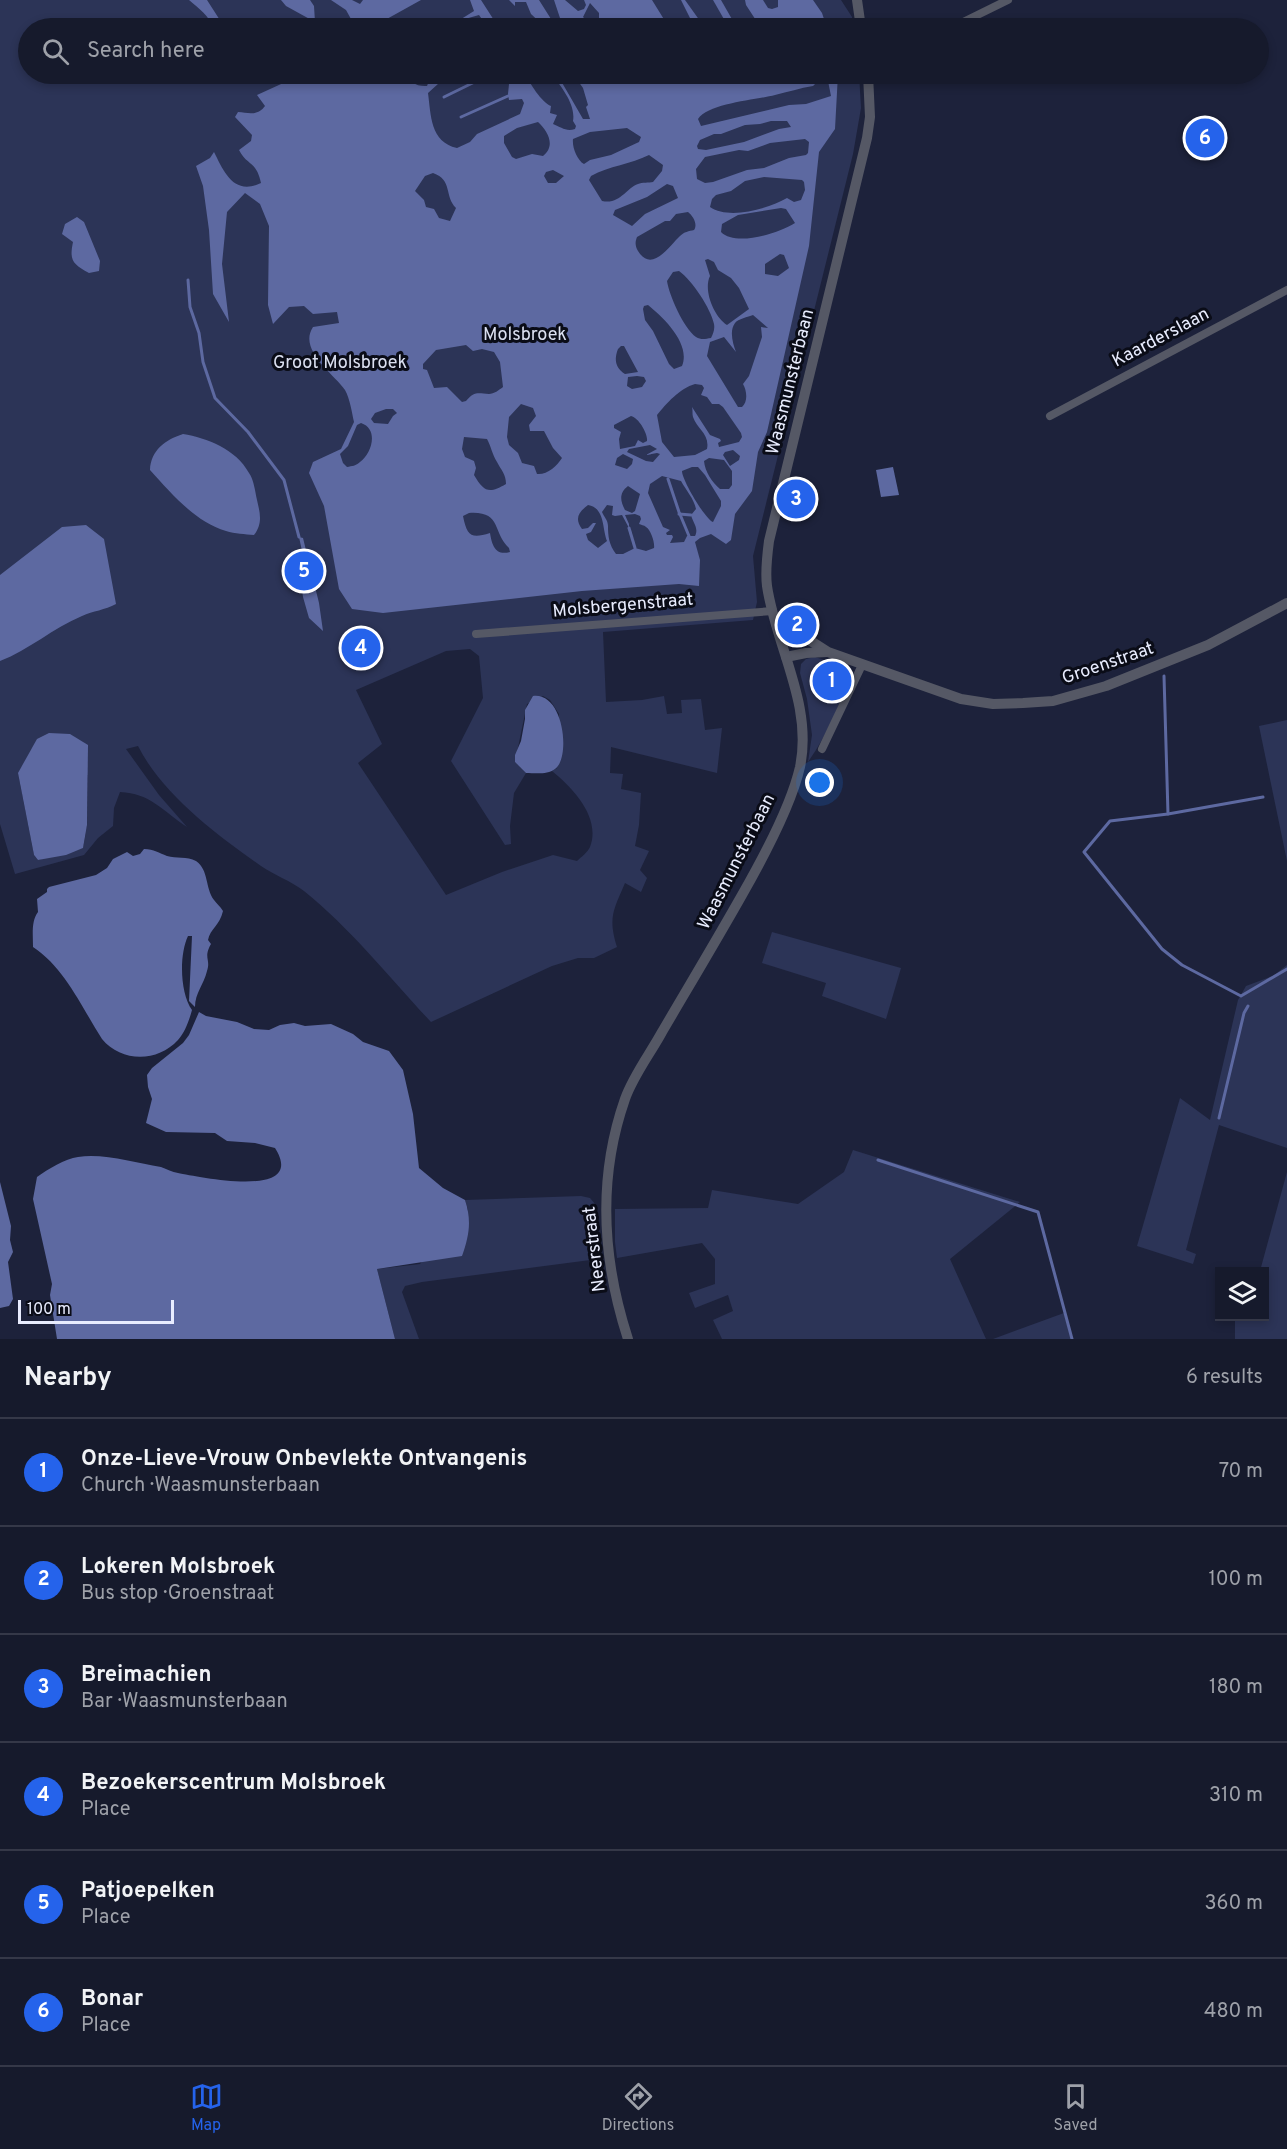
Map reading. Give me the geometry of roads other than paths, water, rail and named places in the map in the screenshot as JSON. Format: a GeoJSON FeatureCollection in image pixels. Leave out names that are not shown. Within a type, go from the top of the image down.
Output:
{"type":"FeatureCollection","features":[{"type":"Feature","properties":{"kind":"street"},"geometry":{"type":"LineString","coordinates":[[857,0],[860,18]]}},
{"type":"Feature","properties":{"kind":"street"},"geometry":{"type":"LineString","coordinates":[[971,18],[1008,0]]}},
{"type":"Feature","properties":{"kind":"street","name":"Waasmunsterbaan"},"geometry":{"type":"LineString","coordinates":[[631,1086],[752,878],[792,792],[800,766],[802,735],[800,706],[767,587],[766,566],[769,541],[867,138],[870,117],[868,84]]}},
{"type":"Feature","properties":{"kind":"street","name":"Kaarderslaan"},"geometry":{"type":"LineString","coordinates":[[1050,416],[1287,290]]}},
{"type":"Feature","properties":{"kind":"street","name":"Groenstraat"},"geometry":{"type":"LineString","coordinates":[[776,624],[828,652],[862,665],[961,699],[993,704],[1053,701],[1106,686],[1199,648],[1287,603]]}},
{"type":"Feature","properties":{"kind":"street","name":"Molsbergenstraat"},"geometry":{"type":"LineString","coordinates":[[476,634],[773,611]]}},
{"type":"Feature","properties":{"kind":"street","name":"Groenstraat"},"geometry":{"type":"LineString","coordinates":[[786,657],[806,652],[828,652]]}},
{"type":"Feature","properties":{"kind":"street"},"geometry":{"type":"LineString","coordinates":[[822,749],[862,665]]}},
{"type":"Feature","properties":{"kind":"street","name":"Neerstraat"},"geometry":{"type":"LineString","coordinates":[[628,1339],[609,1260],[605,1195],[613,1143],[625,1099],[631,1086]]}},
{"type":"Feature","properties":{"kind":"waterway"},"geometry":{"type":"LineString","coordinates":[[444,97],[471,84]]}},
{"type":"Feature","properties":{"kind":"waterway"},"geometry":{"type":"LineString","coordinates":[[461,117],[508,96]]}},
{"type":"Feature","properties":{"kind":"waterway"},"geometry":{"type":"LineString","coordinates":[[188,280],[190,307],[199,333],[203,362],[215,398],[248,432],[284,480],[299,537]]}},
{"type":"Feature","properties":{"kind":"waterway"},"geometry":{"type":"LineString","coordinates":[[668,479],[689,536]]}},
{"type":"Feature","properties":{"kind":"waterway"},"geometry":{"type":"LineString","coordinates":[[679,514],[691,515]]}},
{"type":"Feature","properties":{"kind":"waterway"},"geometry":{"type":"LineString","coordinates":[[629,528],[635,548]]}},
{"type":"Feature","properties":{"kind":"waterway"},"geometry":{"type":"LineString","coordinates":[[1164,676],[1168,814]]}},
{"type":"Feature","properties":{"kind":"waterway"},"geometry":{"type":"LineString","coordinates":[[1263,797],[1168,814],[1110,821],[1084,852],[1162,949],[1182,965],[1241,996],[1287,969]]}},
{"type":"Feature","properties":{"kind":"waterway"},"geometry":{"type":"LineString","coordinates":[[1219,1118],[1244,1013],[1248,1006]]}},
{"type":"Feature","properties":{"kind":"waterway"},"geometry":{"type":"LineString","coordinates":[[878,1160],[1038,1212],[1072,1339]]}},
{"type":"Feature","properties":{"kind":"place","name":"Bonar"},"geometry":{"type":"Point","coordinates":[1205,138]}},
{"type":"Feature","properties":{"kind":"place","name":"Breimachien"},"geometry":{"type":"Point","coordinates":[796,499]}},
{"type":"Feature","properties":{"kind":"place","name":"Patjoepelken"},"geometry":{"type":"Point","coordinates":[304,571]}},
{"type":"Feature","properties":{"kind":"place","name":"Lokeren Molsbroek"},"geometry":{"type":"Point","coordinates":[797,625]}},
{"type":"Feature","properties":{"kind":"place","name":"Bezoekerscentrum Molsbroek"},"geometry":{"type":"Point","coordinates":[361,648]}},
{"type":"Feature","properties":{"kind":"place","name":"Onze-Lieve-Vrouw Onbevlekte Ontvangenis"},"geometry":{"type":"Point","coordinates":[832,681]}},
{"type":"Feature","properties":{"kind":"park label","name":"Molsbroek"},"geometry":{"type":"Point","coordinates":[525,335]}},
{"type":"Feature","properties":{"kind":"park label","name":"Groot Molsbroek"},"geometry":{"type":"Point","coordinates":[340,363]}}]}
